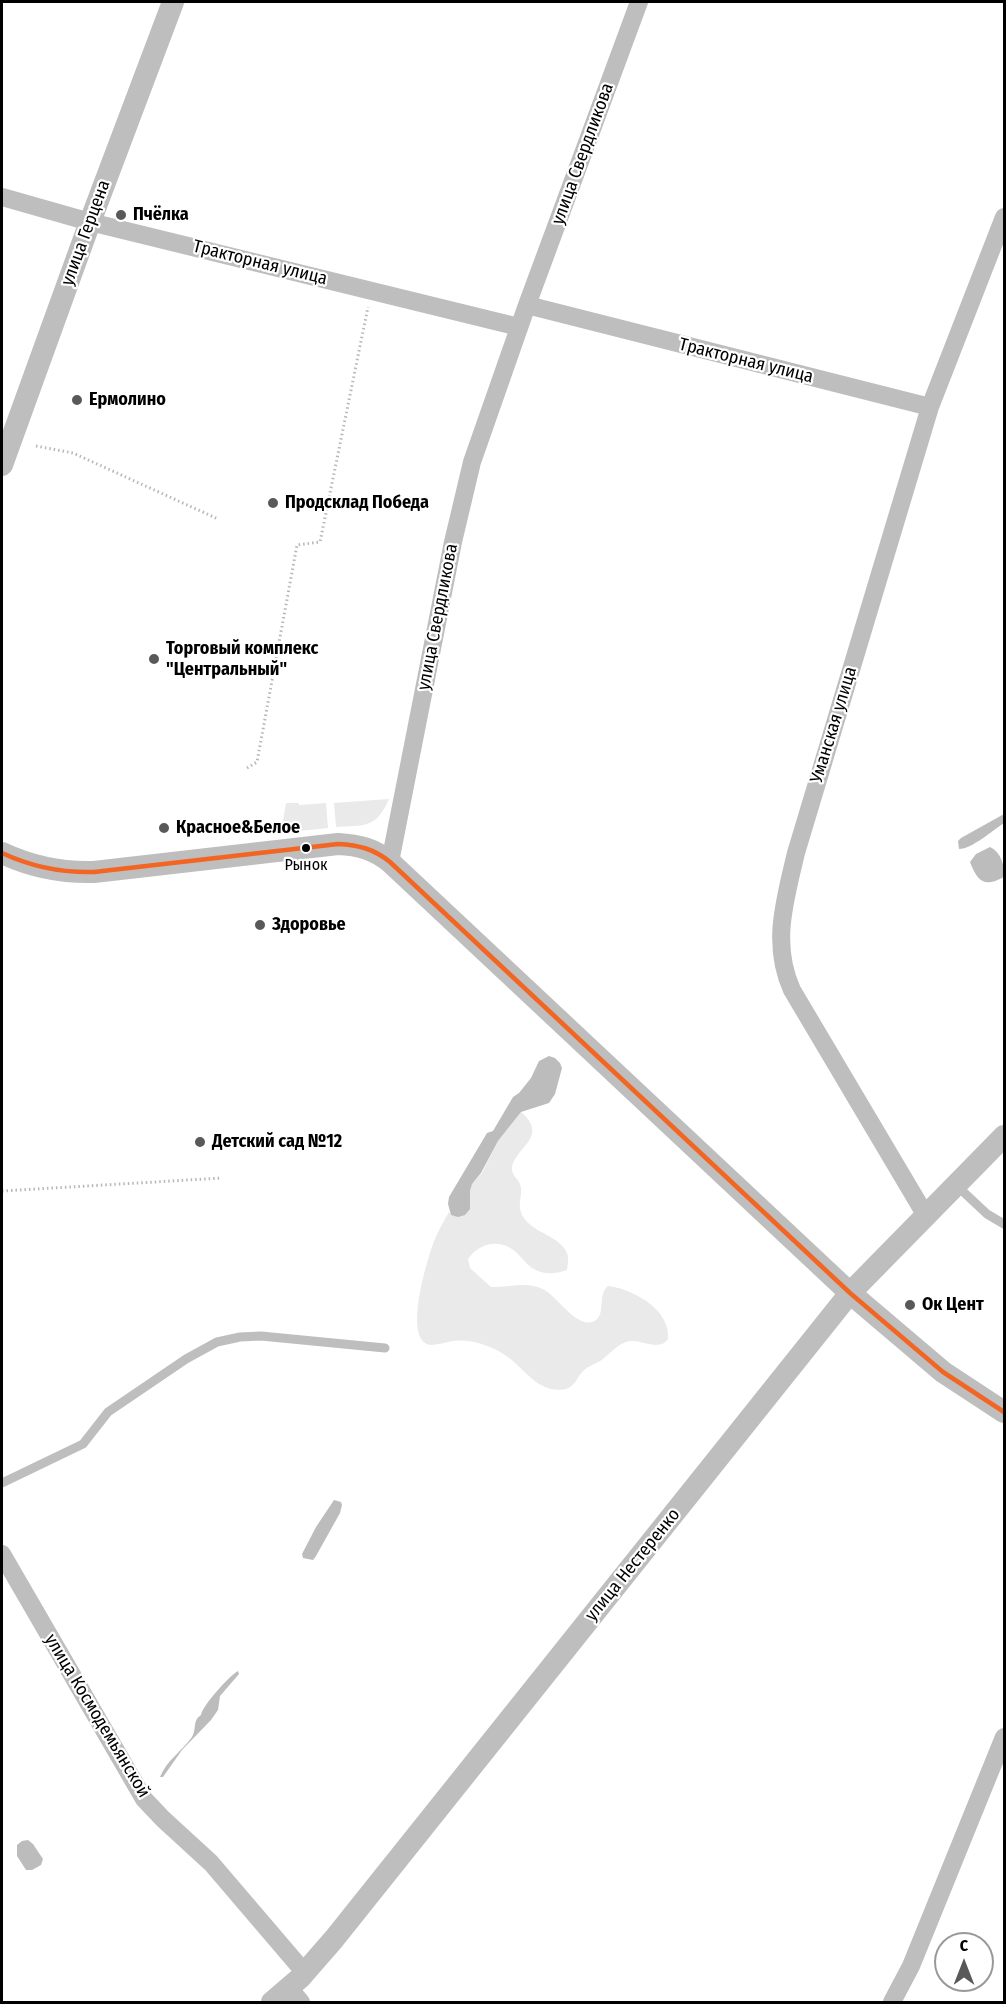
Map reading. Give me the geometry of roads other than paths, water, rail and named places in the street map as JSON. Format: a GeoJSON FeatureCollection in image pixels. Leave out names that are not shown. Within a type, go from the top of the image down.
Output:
{"type":"FeatureCollection","features":[{"type":"Feature","properties":{"kind":"street","name":"улица Герцена"},"geometry":{"type":"LineString","coordinates":[[2,465],[173,2]]}},
{"type":"Feature","properties":{"kind":"street","name":"улица Свердликова"},"geometry":{"type":"LineString","coordinates":[[390,862],[465,487],[480,436],[519,327],[639,2]]}},
{"type":"Feature","properties":{"kind":"street","name":"Тракторная улица"},"geometry":{"type":"LineString","coordinates":[[2,196],[90,222],[519,327]]}},
{"type":"Feature","properties":{"kind":"street","name":"Уманская улица"},"geometry":{"type":"LineString","coordinates":[[926,1216],[792,990],[784,969],[780,942],[781,921],[796,853],[930,407],[1005,217]]}},
{"type":"Feature","properties":{"kind":"street","name":"Тракторная улица"},"geometry":{"type":"LineString","coordinates":[[527,305],[930,407]]}},
{"type":"Feature","properties":{"kind":"street"},"geometry":{"type":"LineString","coordinates":[[2,853],[44,869],[94,872],[338,844],[369,848],[390,862],[850,1293],[943,1372],[1005,1412]]}},
{"type":"Feature","properties":{"kind":"street","name":"улица Нестеренко"},"geometry":{"type":"LineString","coordinates":[[292,1991],[850,1293],[1005,1136]]}},
{"type":"Feature","properties":{"kind":"street","name":"улица Космодемьянской"},"geometry":{"type":"LineString","coordinates":[[2,1554],[144,1799],[211,1863],[292,1991]]}},
{"type":"Feature","properties":{"kind":"street"},"geometry":{"type":"LineString","coordinates":[[892,2002],[911,1966],[1005,1737]]}},
{"type":"Feature","properties":{"kind":"lane"},"geometry":{"type":"LineString","coordinates":[[956,1185],[987,1214],[1005,1224]]}},
{"type":"Feature","properties":{"kind":"lane"},"geometry":{"type":"LineString","coordinates":[[2,1483],[83,1444],[108,1413],[186,1359],[217,1342],[240,1337],[261,1336],[385,1348]]}},
{"type":"Feature","properties":{"kind":"place","name":"Пчёлка"},"geometry":{"type":"Point","coordinates":[121,215]}},
{"type":"Feature","properties":{"kind":"place","name":"Ермолино"},"geometry":{"type":"Point","coordinates":[77,400]}},
{"type":"Feature","properties":{"kind":"place","name":"Продсклад Победа"},"geometry":{"type":"Point","coordinates":[273,503]}},
{"type":"Feature","properties":{"kind":"place","name":"Торговый комплекс \"Центральный\""},"geometry":{"type":"Point","coordinates":[154,659]}},
{"type":"Feature","properties":{"kind":"place","name":"Красное&Белое"},"geometry":{"type":"Point","coordinates":[164,828]}},
{"type":"Feature","properties":{"kind":"place","name":"Рынок"},"geometry":{"type":"Point","coordinates":[306,848]}},
{"type":"Feature","properties":{"kind":"place","name":"Здоровье"},"geometry":{"type":"Point","coordinates":[260,925]}},
{"type":"Feature","properties":{"kind":"place","name":"Детский сад №12"},"geometry":{"type":"Point","coordinates":[200,1142]}},
{"type":"Feature","properties":{"kind":"place","name":"Ок Цент"},"geometry":{"type":"Point","coordinates":[910,1305]}}]}
